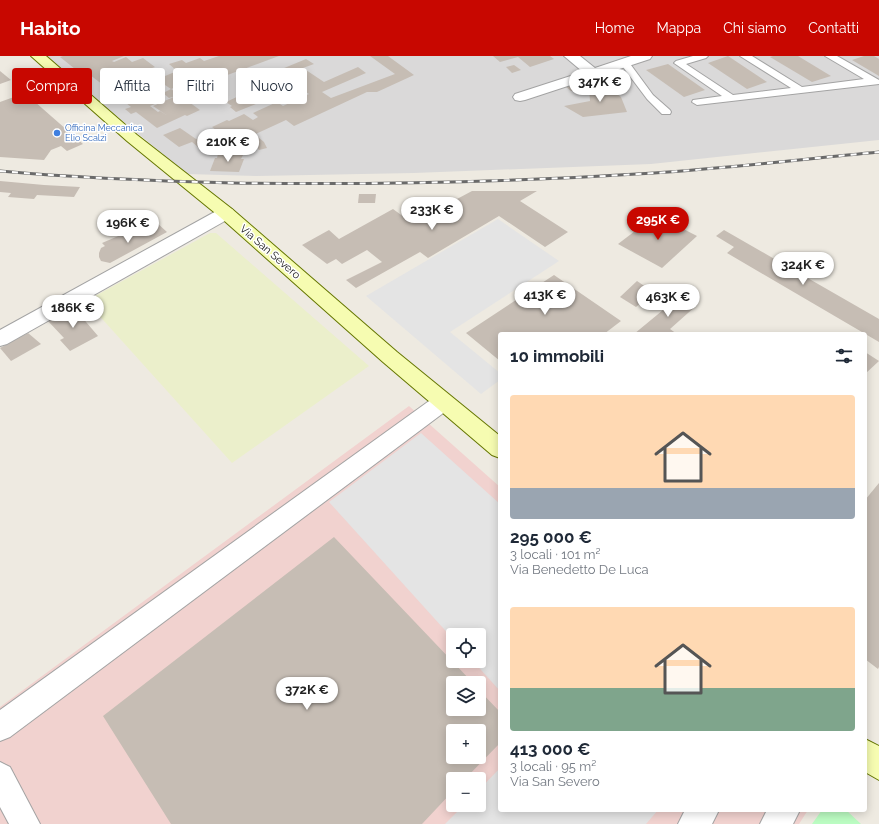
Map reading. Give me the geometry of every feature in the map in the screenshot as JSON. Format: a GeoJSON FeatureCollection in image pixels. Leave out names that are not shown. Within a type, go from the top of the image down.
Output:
{"type":"FeatureCollection","features":[{"type":"Feature","properties":{"kind":"main road","name":"Via San Severo"},"geometry":{"type":"LineString","coordinates":[[38,56],[132,138],[226,214],[443,402],[498,447]]}},
{"type":"Feature","properties":{"kind":"main road"},"geometry":{"type":"LineString","coordinates":[[867,755],[879,765]]}},
{"type":"Feature","properties":{"kind":"street"},"geometry":{"type":"LineString","coordinates":[[571,56],[593,73]]}},
{"type":"Feature","properties":{"kind":"street"},"geometry":{"type":"LineString","coordinates":[[520,97],[593,73],[620,59],[646,56]]}},
{"type":"Feature","properties":{"kind":"street"},"geometry":{"type":"LineString","coordinates":[[0,339],[226,214]]}},
{"type":"Feature","properties":{"kind":"street"},"geometry":{"type":"LineString","coordinates":[[0,727],[443,402]]}},
{"type":"Feature","properties":{"kind":"street"},"geometry":{"type":"LineString","coordinates":[[0,777],[25,824]]}},
{"type":"Feature","properties":{"kind":"street"},"geometry":{"type":"LineString","coordinates":[[693,824],[702,812]]}},
{"type":"Feature","properties":{"kind":"street"},"geometry":{"type":"LineString","coordinates":[[775,824],[784,812]]}},
{"type":"Feature","properties":{"kind":"lane"},"geometry":{"type":"LineString","coordinates":[[703,56],[679,63],[730,98]]}},
{"type":"Feature","properties":{"kind":"lane"},"geometry":{"type":"LineString","coordinates":[[745,56],[801,90]]}},
{"type":"Feature","properties":{"kind":"lane"},"geometry":{"type":"LineString","coordinates":[[834,58],[848,56]]}},
{"type":"Feature","properties":{"kind":"lane"},"geometry":{"type":"LineString","coordinates":[[834,58],[876,82]]}},
{"type":"Feature","properties":{"kind":"lane"},"geometry":{"type":"LineString","coordinates":[[620,59],[650,97],[666,112]]}},
{"type":"Feature","properties":{"kind":"lane"},"geometry":{"type":"LineString","coordinates":[[697,102],[876,82]]}},
{"type":"Feature","properties":{"kind":"shaded area"},"geometry":{"type":"Polygon","coordinates":[[[44,56],[879,56],[879,140],[651,164],[414,173],[257,176],[187,174],[102,104],[165,104],[165,68],[100,68],[100,102],[92,96],[92,68],[59,68],[44,56]]]}},
{"type":"Feature","properties":{"kind":"shaded area"},"geometry":{"type":"Polygon","coordinates":[[[498,219],[559,261],[450,332],[498,371],[498,381],[481,394],[366,296],[498,219]]]}},
{"type":"Feature","properties":{"kind":"shaded area"},"geometry":{"type":"Polygon","coordinates":[[[409,406],[498,485],[498,812],[807,812],[799,824],[0,824],[0,707],[409,406]]]}},
{"type":"Feature","properties":{"kind":"shaded area"},"geometry":{"type":"Polygon","coordinates":[[[421,433],[498,502],[498,689],[479,668],[486,668],[486,628],[446,628],[446,631],[329,502],[421,433]]]}},
{"type":"Feature","properties":{"kind":"shaded area"},"geometry":{"type":"Polygon","coordinates":[[[498,770],[498,812],[656,812],[646,824],[445,824],[457,812],[486,812],[486,783],[498,770]]]}},
{"type":"Feature","properties":{"kind":"green space"},"geometry":{"type":"Polygon","coordinates":[[[210,233],[216,233],[369,366],[232,463],[86,301],[210,233]]]}},
{"type":"Feature","properties":{"kind":"green space"},"geometry":{"type":"Polygon","coordinates":[[[821,812],[848,812],[861,824],[812,824],[821,812]]]}},
{"type":"Feature","properties":{"kind":"building"},"geometry":{"type":"Polygon","coordinates":[[[124,56],[112,61],[114,62],[126,57],[132,62],[143,58],[155,67],[100,68],[100,83],[92,77],[92,68],[74,68],[60,57],[124,56]]]}},
{"type":"Feature","properties":{"kind":"building"},"geometry":{"type":"Polygon","coordinates":[[[219,56],[279,56],[246,68],[236,68],[236,72],[228,75],[228,68],[174,68],[169,64],[182,60],[186,63],[200,58],[204,61],[219,56]]]}},
{"type":"Feature","properties":{"kind":"building"},"geometry":{"type":"Polygon","coordinates":[[[370,56],[388,56],[414,75],[377,92],[367,92],[294,126],[286,120],[249,137],[252,139],[258,137],[264,142],[267,148],[259,150],[254,143],[252,144],[249,141],[245,143],[243,140],[227,148],[226,154],[208,154],[210,146],[199,148],[192,142],[179,147],[163,135],[180,128],[196,139],[209,135],[211,137],[220,133],[212,127],[244,114],[253,120],[258,117],[253,113],[273,104],[280,104],[283,106],[287,104],[307,104],[307,95],[309,94],[307,93],[307,71],[324,82],[358,67],[366,73],[322,92],[331,98],[395,74],[370,56]]]}},
{"type":"Feature","properties":{"kind":"building"},"geometry":{"type":"Polygon","coordinates":[[[493,56],[550,56],[554,59],[530,67],[518,57],[500,62],[493,56]]]}},
{"type":"Feature","properties":{"kind":"building"},"geometry":{"type":"Polygon","coordinates":[[[728,56],[767,82],[747,89],[708,63],[728,56]]]}},
{"type":"Feature","properties":{"kind":"building"},"geometry":{"type":"Polygon","coordinates":[[[798,56],[831,76],[812,82],[770,57],[798,56]]]}},
{"type":"Feature","properties":{"kind":"building"},"geometry":{"type":"Polygon","coordinates":[[[864,56],[874,56],[879,59],[879,76],[852,60],[864,56]]]}},
{"type":"Feature","properties":{"kind":"building"},"geometry":{"type":"Polygon","coordinates":[[[306,59],[314,64],[303,68],[284,68],[306,59]]]}},
{"type":"Feature","properties":{"kind":"building"},"geometry":{"type":"Polygon","coordinates":[[[668,64],[705,90],[684,97],[646,70],[668,64]]]}},
{"type":"Feature","properties":{"kind":"building"},"geometry":{"type":"Polygon","coordinates":[[[514,65],[521,70],[512,73],[506,67],[514,65]]]}},
{"type":"Feature","properties":{"kind":"building"},"geometry":{"type":"Polygon","coordinates":[[[0,71],[11,80],[0,84],[0,71]]]}},
{"type":"Feature","properties":{"kind":"building"},"geometry":{"type":"Polygon","coordinates":[[[173,73],[173,88],[171,89],[165,85],[165,76],[173,73]]]}},
{"type":"Feature","properties":{"kind":"building"},"geometry":{"type":"Polygon","coordinates":[[[576,85],[580,88],[571,91],[566,87],[576,85]]]}},
{"type":"Feature","properties":{"kind":"building"},"geometry":{"type":"Polygon","coordinates":[[[598,86],[608,87],[621,97],[627,112],[583,117],[564,106],[590,101],[589,89],[598,86]]]}},
{"type":"Feature","properties":{"kind":"building"},"geometry":{"type":"Polygon","coordinates":[[[171,89],[173,90],[173,97],[169,98],[165,95],[165,92],[171,89]]]}},
{"type":"Feature","properties":{"kind":"building"},"geometry":{"type":"Polygon","coordinates":[[[173,97],[173,104],[192,104],[200,110],[157,128],[136,112],[131,114],[125,109],[131,107],[127,104],[155,104],[150,106],[158,112],[160,111],[168,116],[153,106],[158,104],[165,104],[165,101],[173,97]]]}},
{"type":"Feature","properties":{"kind":"building"},"geometry":{"type":"Polygon","coordinates":[[[236,97],[236,104],[256,104],[236,112],[230,107],[232,106],[228,103],[228,101],[236,97]]]}},
{"type":"Feature","properties":{"kind":"building"},"geometry":{"type":"Polygon","coordinates":[[[12,98],[12,104],[38,104],[83,144],[67,151],[61,146],[51,150],[44,160],[0,157],[0,102],[12,98]]]}},
{"type":"Feature","properties":{"kind":"building"},"geometry":{"type":"Polygon","coordinates":[[[218,154],[243,155],[241,159],[244,159],[239,172],[210,171],[218,154]]]}},
{"type":"Feature","properties":{"kind":"building"},"geometry":{"type":"Polygon","coordinates":[[[0,181],[80,187],[74,197],[37,195],[34,199],[8,197],[11,193],[0,192],[0,181]]]}},
{"type":"Feature","properties":{"kind":"building"},"geometry":{"type":"Polygon","coordinates":[[[472,191],[537,191],[520,201],[568,232],[545,247],[499,216],[428,258],[420,252],[356,288],[346,280],[382,262],[367,250],[342,264],[336,259],[327,264],[302,245],[329,230],[339,239],[393,209],[412,223],[472,191]]]}},
{"type":"Feature","properties":{"kind":"building"},"geometry":{"type":"Polygon","coordinates":[[[359,194],[376,194],[375,203],[358,203],[359,194]]]}},
{"type":"Feature","properties":{"kind":"building"},"geometry":{"type":"Polygon","coordinates":[[[656,215],[697,236],[662,268],[618,244],[656,215]]]}},
{"type":"Feature","properties":{"kind":"building"},"geometry":{"type":"Polygon","coordinates":[[[157,223],[167,232],[110,263],[101,261],[99,253],[101,248],[105,246],[102,243],[123,234],[128,239],[157,223]]]}},
{"type":"Feature","properties":{"kind":"building"},"geometry":{"type":"Polygon","coordinates":[[[724,230],[879,319],[879,342],[867,335],[867,332],[862,332],[727,253],[734,247],[716,236],[724,230]]]}},
{"type":"Feature","properties":{"kind":"building"},"geometry":{"type":"Polygon","coordinates":[[[554,275],[621,321],[607,332],[498,332],[498,359],[466,333],[554,275]]]}},
{"type":"Feature","properties":{"kind":"building"},"geometry":{"type":"Polygon","coordinates":[[[637,281],[653,292],[636,307],[620,297],[637,281]]]}},
{"type":"Feature","properties":{"kind":"building"},"geometry":{"type":"Polygon","coordinates":[[[680,296],[697,305],[670,329],[674,332],[636,332],[680,296]]]}},
{"type":"Feature","properties":{"kind":"building"},"geometry":{"type":"Polygon","coordinates":[[[72,308],[75,309],[98,336],[70,351],[60,340],[64,338],[48,321],[72,308]]]}},
{"type":"Feature","properties":{"kind":"building"},"geometry":{"type":"Polygon","coordinates":[[[28,333],[41,344],[11,361],[0,348],[28,333]]]}},
{"type":"Feature","properties":{"kind":"building"},"geometry":{"type":"Polygon","coordinates":[[[867,353],[879,361],[867,372],[867,353]]]}},
{"type":"Feature","properties":{"kind":"building"},"geometry":{"type":"Polygon","coordinates":[[[879,483],[878,669],[867,661],[867,498],[879,483]]]}},
{"type":"Feature","properties":{"kind":"building"},"geometry":{"type":"Polygon","coordinates":[[[334,537],[446,655],[446,668],[459,668],[466,676],[446,676],[446,716],[486,716],[486,697],[498,710],[498,745],[486,757],[486,724],[446,724],[446,764],[480,764],[472,772],[446,772],[446,798],[422,824],[171,824],[103,716],[334,537]]]}},
{"type":"Feature","properties":{"kind":"railway"},"geometry":{"type":"LineString","coordinates":[[0,171],[58,176],[234,183],[339,184],[444,182],[549,179],[654,173],[879,152]]}},
{"type":"Feature","properties":{"kind":"place","name":"Officina Meccanica Elio Scalzi"},"geometry":{"type":"Point","coordinates":[57,133]}}]}
